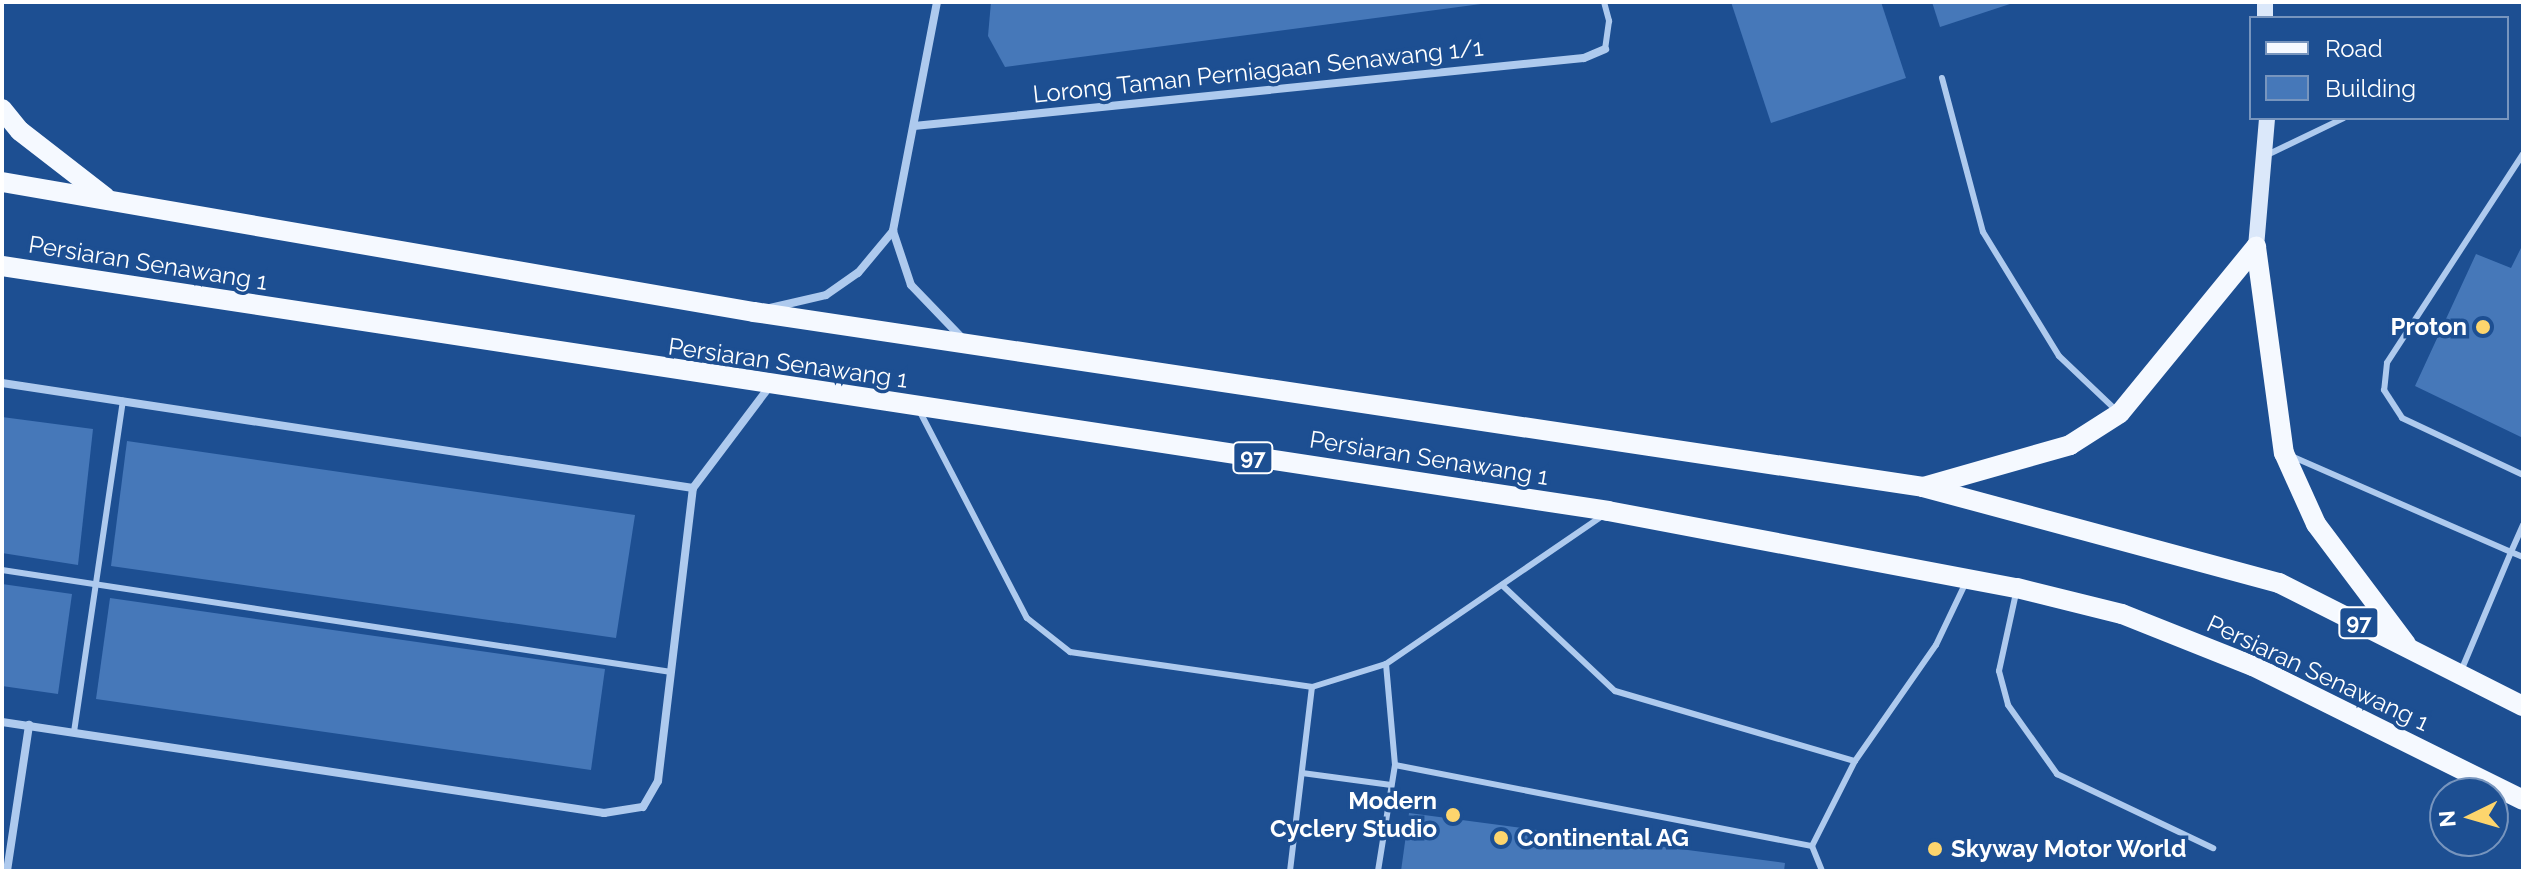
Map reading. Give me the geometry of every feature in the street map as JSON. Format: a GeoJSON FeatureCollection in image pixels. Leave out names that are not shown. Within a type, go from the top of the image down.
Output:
{"type":"FeatureCollection","features":[{"type":"Feature","properties":{"kind":"main road"},"geometry":{"type":"LineString","coordinates":[[2,109],[20,131],[108,199]]}},
{"type":"Feature","properties":{"kind":"main road","name":"Persiaran Senawang 1"},"geometry":{"type":"LineString","coordinates":[[2,182],[754,312],[1923,487],[2279,583],[2523,706]]}},
{"type":"Feature","properties":{"kind":"main road"},"geometry":{"type":"LineString","coordinates":[[1923,487],[2070,445],[2120,413],[2174,354],[2256,247]]}},
{"type":"Feature","properties":{"kind":"main road"},"geometry":{"type":"LineString","coordinates":[[2256,247],[2284,453],[2316,524],[2409,648]]}},
{"type":"Feature","properties":{"kind":"main road","name":"Persiaran Senawang 1"},"geometry":{"type":"LineString","coordinates":[[2,266],[769,387],[1608,511],[2017,588],[2122,614],[2253,666],[2523,800]]}},
{"type":"Feature","properties":{"kind":"street"},"geometry":{"type":"LineString","coordinates":[[754,312],[826,295],[858,273],[893,231],[937,2]]}},
{"type":"Feature","properties":{"kind":"street","name":"Lorong Taman Perniagaan Senawang 1/1"},"geometry":{"type":"LineString","coordinates":[[914,126],[1584,58],[1605,49]]}},
{"type":"Feature","properties":{"kind":"street"},"geometry":{"type":"LineString","coordinates":[[2256,247],[2267,155],[2267,120]]}},
{"type":"Feature","properties":{"kind":"street"},"geometry":{"type":"LineString","coordinates":[[893,231],[911,285],[969,345]]}},
{"type":"Feature","properties":{"kind":"street"},"geometry":{"type":"LineString","coordinates":[[2,383],[693,488]]}},
{"type":"Feature","properties":{"kind":"street"},"geometry":{"type":"LineString","coordinates":[[2,722],[604,813],[643,807],[658,781],[693,488],[769,387]]}},
{"type":"Feature","properties":{"kind":"street"},"geometry":{"type":"LineString","coordinates":[[7,871],[29,725]]}},
{"type":"Feature","properties":{"kind":"lane"},"geometry":{"type":"LineString","coordinates":[[1604,2],[1609,21],[1605,49]]}},
{"type":"Feature","properties":{"kind":"lane"},"geometry":{"type":"LineString","coordinates":[[1942,78],[1983,232],[2059,356],[2120,413]]}},
{"type":"Feature","properties":{"kind":"lane"},"geometry":{"type":"LineString","coordinates":[[2267,155],[2340,120]]}},
{"type":"Feature","properties":{"kind":"lane"},"geometry":{"type":"LineString","coordinates":[[2523,154],[2387,363],[2384,390],[2402,418],[2523,475]]}},
{"type":"Feature","properties":{"kind":"lane"},"geometry":{"type":"LineString","coordinates":[[74,732],[123,401]]}},
{"type":"Feature","properties":{"kind":"lane"},"geometry":{"type":"LineString","coordinates":[[917,408],[1027,618],[1070,652],[1312,687],[1386,664],[1608,511]]}},
{"type":"Feature","properties":{"kind":"lane"},"geometry":{"type":"LineString","coordinates":[[2284,453],[2523,557]]}},
{"type":"Feature","properties":{"kind":"lane"},"geometry":{"type":"LineString","coordinates":[[2460,675],[2523,525]]}},
{"type":"Feature","properties":{"kind":"lane"},"geometry":{"type":"LineString","coordinates":[[2,570],[671,672]]}},
{"type":"Feature","properties":{"kind":"lane"},"geometry":{"type":"LineString","coordinates":[[1822,871],[1812,846],[1855,761],[1936,645],[1968,579]]}},
{"type":"Feature","properties":{"kind":"lane"},"geometry":{"type":"LineString","coordinates":[[1502,585],[1615,691],[1855,761]]}},
{"type":"Feature","properties":{"kind":"lane"},"geometry":{"type":"LineString","coordinates":[[2017,588],[1999,671],[2008,705],[2057,774],[2213,848]]}},
{"type":"Feature","properties":{"kind":"lane"},"geometry":{"type":"LineString","coordinates":[[1378,871],[1395,765],[1386,664]]}},
{"type":"Feature","properties":{"kind":"lane"},"geometry":{"type":"LineString","coordinates":[[1290,871],[1312,687]]}},
{"type":"Feature","properties":{"kind":"lane"},"geometry":{"type":"LineString","coordinates":[[1395,765],[1812,846]]}},
{"type":"Feature","properties":{"kind":"lane"},"geometry":{"type":"LineString","coordinates":[[1302,773],[1391,785]]}},
{"type":"Feature","properties":{"kind":"building"},"geometry":{"type":"Polygon","coordinates":[[[991,2],[1481,4],[1005,67],[988,36],[991,2]]]}},
{"type":"Feature","properties":{"kind":"building"},"geometry":{"type":"Polygon","coordinates":[[[1731,2],[1881,2],[1906,78],[1771,123],[1731,2]]]}},
{"type":"Feature","properties":{"kind":"building"},"geometry":{"type":"Polygon","coordinates":[[[1932,2],[2013,2],[2013,3],[1940,27],[1932,2]]]}},
{"type":"Feature","properties":{"kind":"building","name":"Proton"},"geometry":{"type":"Polygon","coordinates":[[[2523,244],[2523,438],[2415,386],[2476,254],[2511,268],[2523,244]]]}},
{"type":"Feature","properties":{"kind":"building"},"geometry":{"type":"Polygon","coordinates":[[[2,417],[93,429],[78,565],[2,553],[2,417]]]}},
{"type":"Feature","properties":{"kind":"building"},"geometry":{"type":"Polygon","coordinates":[[[127,441],[635,515],[616,638],[111,566],[127,441]]]}},
{"type":"Feature","properties":{"kind":"building"},"geometry":{"type":"Polygon","coordinates":[[[2,584],[72,594],[58,694],[2,686],[2,584]]]}},
{"type":"Feature","properties":{"kind":"building"},"geometry":{"type":"Polygon","coordinates":[[[110,598],[605,669],[591,770],[96,699],[110,598]]]}},
{"type":"Feature","properties":{"kind":"building","name":"Continental AG"},"geometry":{"type":"Polygon","coordinates":[[[1409,813],[1785,863],[1784,871],[1401,871],[1409,813]]]}},
{"type":"Feature","properties":{"kind":"place","name":"Proton"},"geometry":{"type":"Point","coordinates":[2483,327]}},
{"type":"Feature","properties":{"kind":"place","name":"Modern Cyclery Studio"},"geometry":{"type":"Point","coordinates":[1453,815]}},
{"type":"Feature","properties":{"kind":"place","name":"Continental AG"},"geometry":{"type":"Point","coordinates":[1501,838]}},
{"type":"Feature","properties":{"kind":"place","name":"Skyway Motor World"},"geometry":{"type":"Point","coordinates":[1935,849]}}]}
